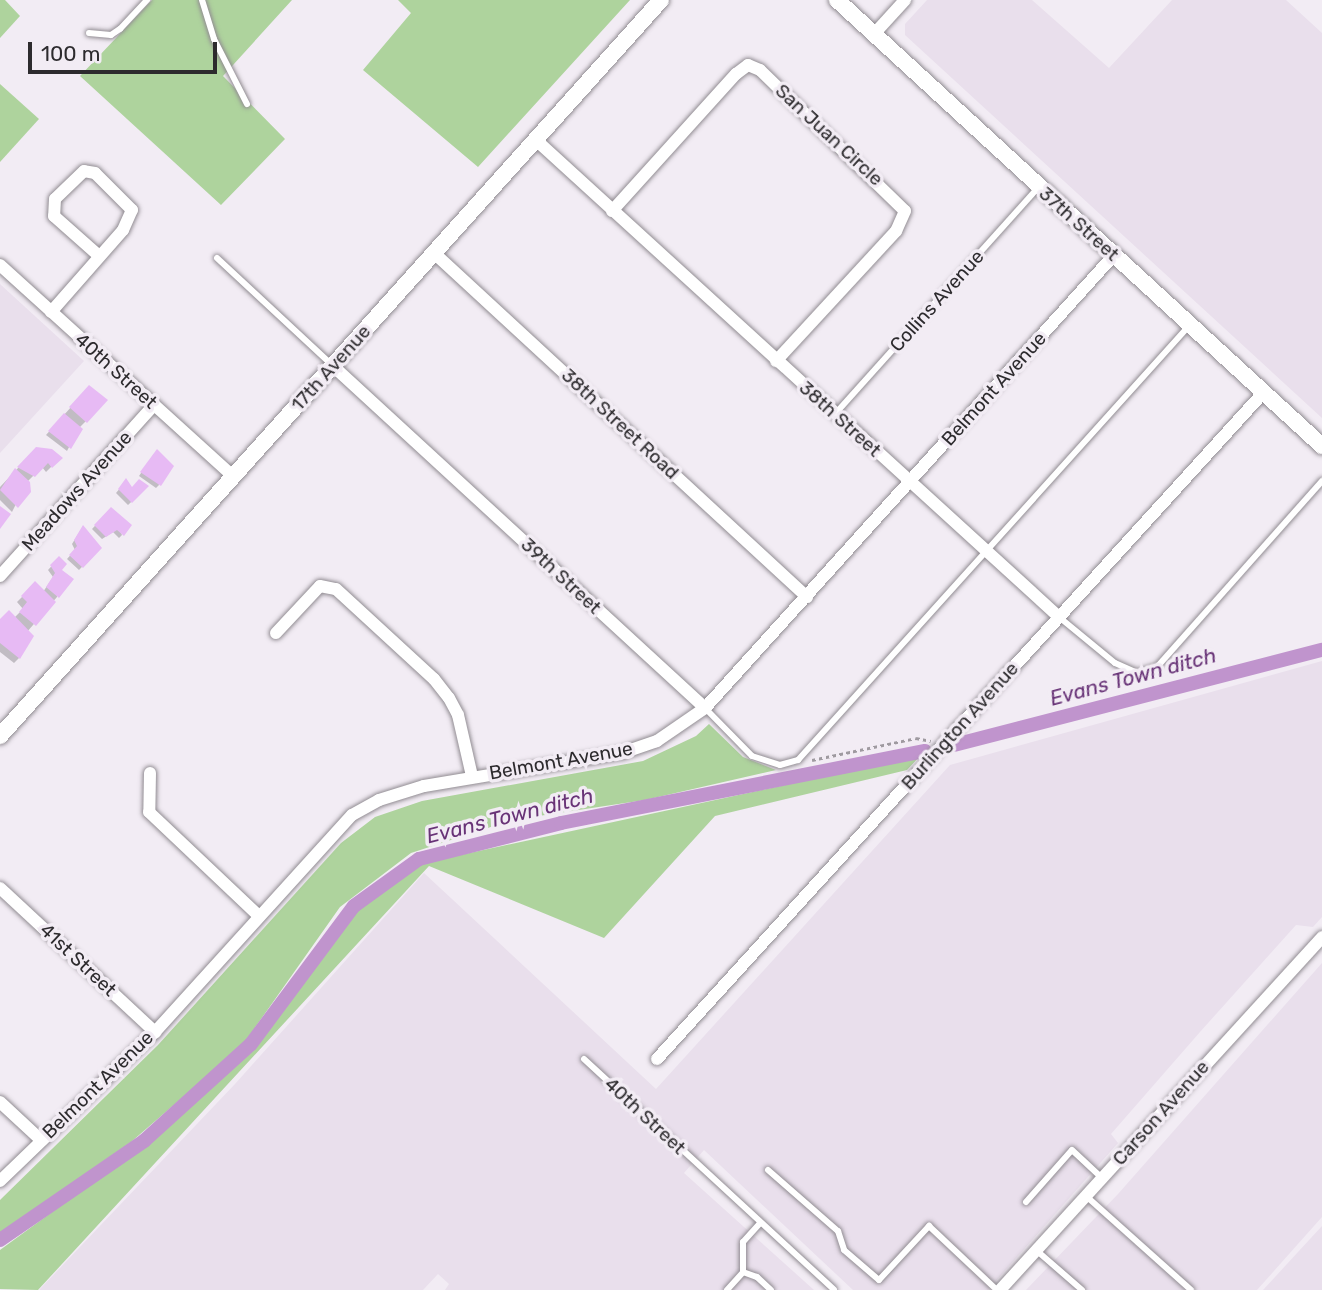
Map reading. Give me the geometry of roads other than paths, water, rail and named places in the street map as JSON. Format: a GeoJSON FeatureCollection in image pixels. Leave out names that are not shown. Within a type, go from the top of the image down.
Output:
{"type":"FeatureCollection","features":[{"type":"Feature","properties":{"kind":"main road","name":"17th Avenue"},"geometry":{"type":"LineString","coordinates":[[0,736],[662,0]]}},
{"type":"Feature","properties":{"kind":"main road","name":"37th Street"},"geometry":{"type":"LineString","coordinates":[[838,0],[1322,446]]}},
{"type":"Feature","properties":{"kind":"street"},"geometry":{"type":"LineString","coordinates":[[874,34],[905,0]]}},
{"type":"Feature","properties":{"kind":"street","name":"San Juan Circle"},"geometry":{"type":"LineString","coordinates":[[612,211],[736,74],[748,65],[760,70],[905,211],[897,231],[776,361]]}},
{"type":"Feature","properties":{"kind":"street","name":"38th Street"},"geometry":{"type":"LineString","coordinates":[[536,140],[1059,617]]}},
{"type":"Feature","properties":{"kind":"street"},"geometry":{"type":"LineString","coordinates":[[51,312],[123,230],[132,210],[94,173],[84,171],[55,199],[54,216],[99,256]]}},
{"type":"Feature","properties":{"kind":"street","name":"38th Street Road"},"geometry":{"type":"LineString","coordinates":[[433,252],[807,597]]}},
{"type":"Feature","properties":{"kind":"street","name":"Belmont Avenue"},"geometry":{"type":"LineString","coordinates":[[0,1181],[155,1032],[258,915],[352,815],[379,800],[472,776],[622,753],[657,741],[705,708],[1114,255]]}},
{"type":"Feature","properties":{"kind":"street","name":"40th Street"},"geometry":{"type":"LineString","coordinates":[[0,265],[233,476]]}},
{"type":"Feature","properties":{"kind":"street","name":"39th Street"},"geometry":{"type":"LineString","coordinates":[[333,366],[705,708]]}},
{"type":"Feature","properties":{"kind":"street","name":"Burlington Avenue"},"geometry":{"type":"LineString","coordinates":[[657,1059],[1263,393]]}},
{"type":"Feature","properties":{"kind":"street","name":"Meadows Avenue"},"geometry":{"type":"LineString","coordinates":[[0,576],[154,405]]}},
{"type":"Feature","properties":{"kind":"street"},"geometry":{"type":"LineString","coordinates":[[276,633],[320,586],[336,589],[434,679],[449,698],[458,715],[472,776]]}},
{"type":"Feature","properties":{"kind":"street"},"geometry":{"type":"LineString","coordinates":[[150,774],[149,812],[258,915]]}},
{"type":"Feature","properties":{"kind":"street","name":"41st Street"},"geometry":{"type":"LineString","coordinates":[[0,888],[155,1032]]}},
{"type":"Feature","properties":{"kind":"street","name":"Carson Avenue"},"geometry":{"type":"LineString","coordinates":[[998,1290],[1322,937]]}},
{"type":"Feature","properties":{"kind":"street"},"geometry":{"type":"LineString","coordinates":[[0,1102],[41,1139]]}},
{"type":"Feature","properties":{"kind":"lane"},"geometry":{"type":"LineString","coordinates":[[89,33],[111,35],[147,0]]}},
{"type":"Feature","properties":{"kind":"lane"},"geometry":{"type":"LineString","coordinates":[[202,0],[214,39],[247,104]]}},
{"type":"Feature","properties":{"kind":"lane","name":"Collins Avenue"},"geometry":{"type":"LineString","coordinates":[[835,414],[1039,187]]}},
{"type":"Feature","properties":{"kind":"lane"},"geometry":{"type":"LineString","coordinates":[[217,258],[333,366]]}},
{"type":"Feature","properties":{"kind":"lane"},"geometry":{"type":"LineString","coordinates":[[985,550],[1190,325]]}},
{"type":"Feature","properties":{"kind":"lane","name":"38th Street"},"geometry":{"type":"LineString","coordinates":[[1059,617],[1115,663],[1138,673],[1157,667],[1322,481]]}},
{"type":"Feature","properties":{"kind":"lane","name":"39th Street"},"geometry":{"type":"LineString","coordinates":[[705,708],[752,756],[780,765],[798,760],[985,550]]}},
{"type":"Feature","properties":{"kind":"lane","name":"40th Street"},"geometry":{"type":"LineString","coordinates":[[584,1059],[834,1290]]}},
{"type":"Feature","properties":{"kind":"lane"},"geometry":{"type":"LineString","coordinates":[[1026,1202],[1072,1150],[1102,1178]]}},
{"type":"Feature","properties":{"kind":"lane"},"geometry":{"type":"LineString","coordinates":[[768,1170],[838,1231],[844,1250],[879,1280],[929,1226],[998,1290]]}},
{"type":"Feature","properties":{"kind":"lane"},"geometry":{"type":"LineString","coordinates":[[1086,1196],[1191,1290]]}},
{"type":"Feature","properties":{"kind":"lane"},"geometry":{"type":"LineString","coordinates":[[727,1290],[743,1272],[743,1242],[760,1223]]}},
{"type":"Feature","properties":{"kind":"lane"},"geometry":{"type":"LineString","coordinates":[[1037,1250],[1082,1290]]}},
{"type":"Feature","properties":{"kind":"lane"},"geometry":{"type":"LineString","coordinates":[[743,1272],[757,1277],[771,1290]]}},
{"type":"Feature","properties":{"kind":"waterway","name":"Evans Town ditch"},"geometry":{"type":"LineString","coordinates":[[954,745],[1322,650]]}},
{"type":"Feature","properties":{"kind":"waterway","name":"Evans Town ditch"},"geometry":{"type":"LineString","coordinates":[[0,1240],[144,1141],[251,1044],[354,906],[419,859],[561,823],[925,751]]}}]}
